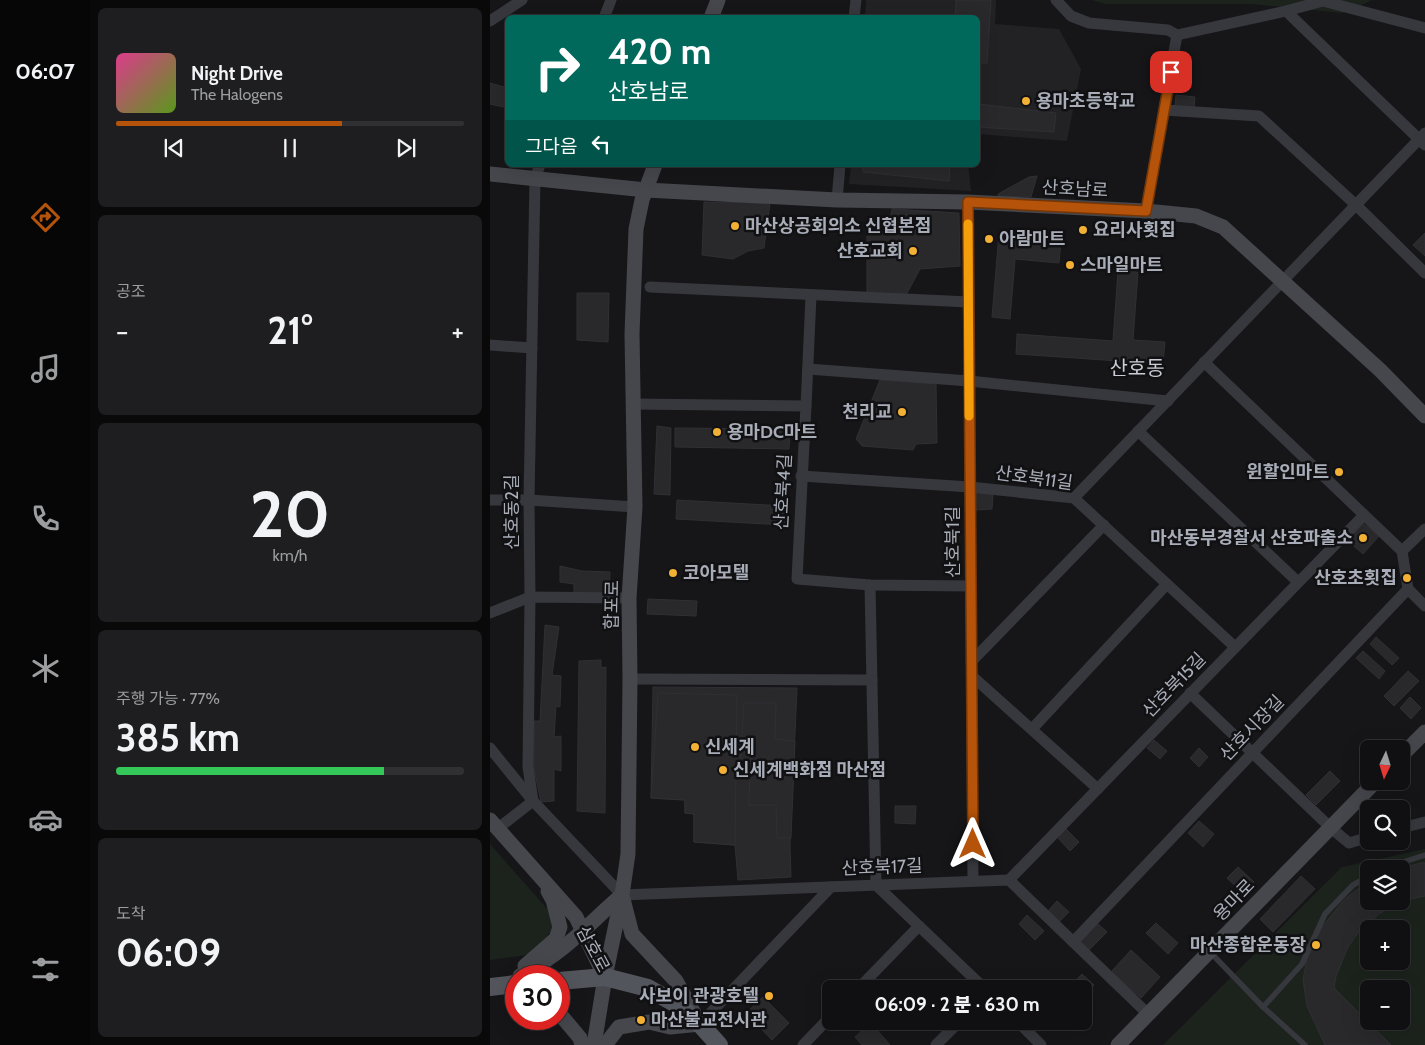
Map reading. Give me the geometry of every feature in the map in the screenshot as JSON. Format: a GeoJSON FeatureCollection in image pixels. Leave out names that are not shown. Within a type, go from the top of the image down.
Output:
{"type":"FeatureCollection","features":[{"type":"Feature","properties":{"kind":"main road"},"geometry":{"type":"LineString","coordinates":[[712,15],[718,0]]}},
{"type":"Feature","properties":{"kind":"main road","name":"합포로"},"geometry":{"type":"LineString","coordinates":[[594,1045],[628,854],[629,598],[635,507],[632,334],[636,229],[642,200],[654,167]]}},
{"type":"Feature","properties":{"kind":"main road","name":"산호남로"},"geometry":{"type":"LineString","coordinates":[[490,174],[537,171],[646,190],[837,200],[968,202],[1146,211],[1196,216],[1223,227],[1380,370],[1425,416]]}},
{"type":"Feature","properties":{"kind":"main road"},"geometry":{"type":"LineString","coordinates":[[1410,747],[1425,732]]}},
{"type":"Feature","properties":{"kind":"main road","name":"용마로"},"geometry":{"type":"LineString","coordinates":[[1118,1045],[1367,790]]}},
{"type":"Feature","properties":{"kind":"main road","name":"삼호로"},"geometry":{"type":"LineString","coordinates":[[494,824],[576,917],[605,977],[648,988],[676,1004],[700,1024],[719,1045]]}},
{"type":"Feature","properties":{"kind":"main road"},"geometry":{"type":"LineString","coordinates":[[529,965],[556,939],[560,926],[553,900],[535,871]]}},
{"type":"Feature","properties":{"kind":"main road"},"geometry":{"type":"LineString","coordinates":[[539,965],[583,931],[598,915],[622,895],[632,934],[676,981],[700,1024],[670,1027],[649,1022],[619,1027],[605,1045]]}},
{"type":"Feature","properties":{"kind":"main road"},"geometry":{"type":"LineString","coordinates":[[570,980],[605,977]]}},
{"type":"Feature","properties":{"kind":"main road"},"geometry":{"type":"LineString","coordinates":[[570,1026],[580,1038],[582,1045]]}},
{"type":"Feature","properties":{"kind":"street"},"geometry":{"type":"LineString","coordinates":[[490,21],[522,0]]}},
{"type":"Feature","properties":{"kind":"street"},"geometry":{"type":"LineString","coordinates":[[605,15],[611,0]]}},
{"type":"Feature","properties":{"kind":"street"},"geometry":{"type":"LineString","coordinates":[[854,15],[856,0]]}},
{"type":"Feature","properties":{"kind":"street"},"geometry":{"type":"LineString","coordinates":[[1056,0],[1070,16],[1089,23],[1168,30],[1177,35],[1286,12],[1324,1],[1425,28]]}},
{"type":"Feature","properties":{"kind":"street"},"geometry":{"type":"LineString","coordinates":[[1074,498],[1282,281],[1423,139],[1286,12]]}},
{"type":"Feature","properties":{"kind":"street"},"geometry":{"type":"LineString","coordinates":[[1146,211],[1177,35]]}},
{"type":"Feature","properties":{"kind":"street"},"geometry":{"type":"LineString","coordinates":[[1164,110],[1259,116],[1356,205],[1425,273]]}},
{"type":"Feature","properties":{"kind":"street"},"geometry":{"type":"LineString","coordinates":[[837,200],[840,167]]}},
{"type":"Feature","properties":{"kind":"street","name":"산호동2길"},"geometry":{"type":"LineString","coordinates":[[533,802],[528,767],[529,500],[537,171]]}},
{"type":"Feature","properties":{"kind":"street","name":"산호북1길"},"geometry":{"type":"LineString","coordinates":[[968,202],[973,881]]}},
{"type":"Feature","properties":{"kind":"street"},"geometry":{"type":"LineString","coordinates":[[650,287],[969,302]]}},
{"type":"Feature","properties":{"kind":"street","name":"산호북4길"},"geometry":{"type":"LineString","coordinates":[[811,296],[797,579],[870,585],[971,586]]}},
{"type":"Feature","properties":{"kind":"street"},"geometry":{"type":"LineString","coordinates":[[490,345],[532,348]]}},
{"type":"Feature","properties":{"kind":"street"},"geometry":{"type":"LineString","coordinates":[[1204,362],[1402,551],[1408,589],[1425,606]]}},
{"type":"Feature","properties":{"kind":"street"},"geometry":{"type":"LineString","coordinates":[[808,369],[969,381],[1168,401]]}},
{"type":"Feature","properties":{"kind":"street"},"geometry":{"type":"LineString","coordinates":[[633,404],[806,406]]}},
{"type":"Feature","properties":{"kind":"street"},"geometry":{"type":"LineString","coordinates":[[1138,431],[1298,582]]}},
{"type":"Feature","properties":{"kind":"street","name":"산호북11길"},"geometry":{"type":"LineString","coordinates":[[801,476],[970,487],[1074,498],[1235,647]]}},
{"type":"Feature","properties":{"kind":"street"},"geometry":{"type":"LineString","coordinates":[[490,500],[529,500],[635,507]]}},
{"type":"Feature","properties":{"kind":"street","name":"산호북15길"},"geometry":{"type":"LineString","coordinates":[[1009,880],[1364,515]]}},
{"type":"Feature","properties":{"kind":"street"},"geometry":{"type":"LineString","coordinates":[[972,662],[1104,525]]}},
{"type":"Feature","properties":{"kind":"street"},"geometry":{"type":"LineString","coordinates":[[1402,551],[1425,529]]}},
{"type":"Feature","properties":{"kind":"street"},"geometry":{"type":"LineString","coordinates":[[1032,729],[1167,584]]}},
{"type":"Feature","properties":{"kind":"street"},"geometry":{"type":"LineString","coordinates":[[870,585],[876,885],[975,980]]}},
{"type":"Feature","properties":{"kind":"street","name":"산호시장길"},"geometry":{"type":"LineString","coordinates":[[1073,942],[1408,589]]}},
{"type":"Feature","properties":{"kind":"street"},"geometry":{"type":"LineString","coordinates":[[490,613],[530,597],[629,598]]}},
{"type":"Feature","properties":{"kind":"street"},"geometry":{"type":"LineString","coordinates":[[972,676],[1098,788]]}},
{"type":"Feature","properties":{"kind":"street"},"geometry":{"type":"LineString","coordinates":[[630,679],[872,680]]}},
{"type":"Feature","properties":{"kind":"street"},"geometry":{"type":"LineString","coordinates":[[1190,693],[1331,828],[1349,843],[1360,840]]}},
{"type":"Feature","properties":{"kind":"street"},"geometry":{"type":"LineString","coordinates":[[490,748],[533,802],[622,895]]}},
{"type":"Feature","properties":{"kind":"street"},"geometry":{"type":"LineString","coordinates":[[494,824],[533,802]]}},
{"type":"Feature","properties":{"kind":"street"},"geometry":{"type":"LineString","coordinates":[[1410,826],[1425,822]]}},
{"type":"Feature","properties":{"kind":"street"},"geometry":{"type":"LineString","coordinates":[[1009,880],[1148,1014]]}},
{"type":"Feature","properties":{"kind":"street","name":"산호북17길"},"geometry":{"type":"LineString","coordinates":[[622,895],[1009,880]]}},
{"type":"Feature","properties":{"kind":"street"},"geometry":{"type":"LineString","coordinates":[[700,1024],[831,887]]}},
{"type":"Feature","properties":{"kind":"street"},"geometry":{"type":"LineString","coordinates":[[867,980],[919,926]]}},
{"type":"Feature","properties":{"kind":"street"},"geometry":{"type":"LineString","coordinates":[[803,1045],[822,1025]]}},
{"type":"Feature","properties":{"kind":"street"},"geometry":{"type":"LineString","coordinates":[[936,1045],[951,1030]]}},
{"type":"Feature","properties":{"kind":"street"},"geometry":{"type":"LineString","coordinates":[[1026,1030],[1041,1045]]}},
{"type":"Feature","properties":{"kind":"lane"},"geometry":{"type":"LineString","coordinates":[[1409,860],[1425,855]]}},
{"type":"Feature","properties":{"kind":"lane"},"geometry":{"type":"LineString","coordinates":[[1263,1007],[1302,964],[1325,914],[1353,884],[1360,880]]}},
{"type":"Feature","properties":{"kind":"lane"},"geometry":{"type":"LineString","coordinates":[[1210,952],[1263,1007],[1305,1045]]}},
{"type":"Feature","properties":{"kind":"shaded area","name":"용마초등학교"},"geometry":{"type":"Polygon","coordinates":[[[866,0],[996,0],[995,24],[1059,29],[1081,69],[1067,141],[980,134],[980,15],[865,15],[866,0]]]}},
{"type":"Feature","properties":{"kind":"shaded area"},"geometry":{"type":"Polygon","coordinates":[[[1092,0],[1372,0],[1343,13],[1251,4],[1105,4],[1092,0]]]}},
{"type":"Feature","properties":{"kind":"shaded area"},"geometry":{"type":"Polygon","coordinates":[[[851,167],[968,167],[971,191],[849,184],[851,167]]]}},
{"type":"Feature","properties":{"kind":"shaded area"},"geometry":{"type":"Polygon","coordinates":[[[490,844],[558,921],[535,954],[490,960],[490,844]]]}},
{"type":"Feature","properties":{"kind":"shaded area","name":"마산종합운동장"},"geometry":{"type":"Polygon","coordinates":[[[1425,849],[1425,1045],[1163,1045],[1342,867],[1360,863],[1360,910],[1410,910],[1410,860],[1374,860],[1425,849]]]}},
{"type":"Feature","properties":{"kind":"building"},"geometry":{"type":"Polygon","coordinates":[[[956,0],[991,0],[987,63],[980,63],[980,15],[955,15],[956,0]]]}},
{"type":"Feature","properties":{"kind":"building"},"geometry":{"type":"Polygon","coordinates":[[[490,83],[505,87],[505,107],[490,104],[490,83]]]}},
{"type":"Feature","properties":{"kind":"building"},"geometry":{"type":"Polygon","coordinates":[[[1176,95],[1195,97],[1194,110],[1175,106],[1176,95]]]}},
{"type":"Feature","properties":{"kind":"building"},"geometry":{"type":"Polygon","coordinates":[[[980,104],[1056,113],[1054,132],[980,127],[980,104]]]}},
{"type":"Feature","properties":{"kind":"building"},"geometry":{"type":"Polygon","coordinates":[[[862,167],[950,167],[949,181],[863,172],[862,167]]]}},
{"type":"Feature","properties":{"kind":"building"},"geometry":{"type":"Polygon","coordinates":[[[1037,176],[1031,197],[998,196],[998,194],[1029,177],[1037,176]]]}},
{"type":"Feature","properties":{"kind":"building","name":"마산상공회의소 신협본점"},"geometry":{"type":"Polygon","coordinates":[[[704,202],[770,203],[764,248],[748,251],[733,259],[702,255],[704,202]]]}},
{"type":"Feature","properties":{"kind":"building","name":"산호교회"},"geometry":{"type":"Polygon","coordinates":[[[892,209],[959,213],[960,266],[920,269],[906,295],[867,294],[867,236],[888,230],[892,209]]]}},
{"type":"Feature","properties":{"kind":"building"},"geometry":{"type":"Polygon","coordinates":[[[1425,233],[1425,256],[1413,245],[1425,233]]]}},
{"type":"Feature","properties":{"kind":"building"},"geometry":{"type":"Polygon","coordinates":[[[999,234],[1061,240],[1059,263],[1015,259],[1010,319],[992,317],[999,234]]]}},
{"type":"Feature","properties":{"kind":"building"},"geometry":{"type":"Polygon","coordinates":[[[1118,271],[1138,272],[1133,340],[1165,342],[1163,364],[1016,354],[1017,334],[1113,341],[1118,271]]]}},
{"type":"Feature","properties":{"kind":"building"},"geometry":{"type":"Polygon","coordinates":[[[577,293],[609,293],[608,342],[577,340],[577,293]]]}},
{"type":"Feature","properties":{"kind":"building","name":"천리교"},"geometry":{"type":"Polygon","coordinates":[[[880,380],[936,384],[937,443],[916,444],[913,450],[862,446],[856,439],[880,380]]]}},
{"type":"Feature","properties":{"kind":"building"},"geometry":{"type":"Polygon","coordinates":[[[657,426],[671,428],[670,495],[654,494],[657,426]]]}},
{"type":"Feature","properties":{"kind":"building"},"geometry":{"type":"Polygon","coordinates":[[[675,428],[790,429],[789,449],[675,447],[675,428]]]}},
{"type":"Feature","properties":{"kind":"building"},"geometry":{"type":"Polygon","coordinates":[[[977,491],[993,494],[992,509],[975,510],[977,491]]]}},
{"type":"Feature","properties":{"kind":"building"},"geometry":{"type":"Polygon","coordinates":[[[677,500],[785,506],[784,525],[676,519],[677,500]]]}},
{"type":"Feature","properties":{"kind":"building","name":"마산동부경찰서 산호파출소"},"geometry":{"type":"Polygon","coordinates":[[[1363,523],[1379,536],[1363,554],[1346,539],[1363,523]]]}},
{"type":"Feature","properties":{"kind":"building"},"geometry":{"type":"Polygon","coordinates":[[[560,566],[582,571],[610,572],[609,593],[574,593],[574,584],[560,582],[560,566]]]}},
{"type":"Feature","properties":{"kind":"building"},"geometry":{"type":"Polygon","coordinates":[[[648,599],[697,601],[696,616],[647,614],[648,599]]]}},
{"type":"Feature","properties":{"kind":"building"},"geometry":{"type":"Polygon","coordinates":[[[545,625],[559,627],[552,675],[561,676],[560,707],[556,706],[554,737],[561,736],[561,771],[554,769],[554,801],[541,802],[534,769],[534,721],[540,721],[545,625]]]}},
{"type":"Feature","properties":{"kind":"building"},"geometry":{"type":"Polygon","coordinates":[[[1376,637],[1399,658],[1392,665],[1370,644],[1376,637]]]}},
{"type":"Feature","properties":{"kind":"building"},"geometry":{"type":"Polygon","coordinates":[[[1363,651],[1385,671],[1379,679],[1356,658],[1363,651]]]}},
{"type":"Feature","properties":{"kind":"building"},"geometry":{"type":"Polygon","coordinates":[[[601,660],[601,668],[606,667],[605,813],[577,811],[579,661],[601,660]]]}},
{"type":"Feature","properties":{"kind":"building"},"geometry":{"type":"Polygon","coordinates":[[[1408,671],[1419,681],[1394,706],[1384,696],[1408,671]]]}},
{"type":"Feature","properties":{"kind":"building","name":"신세계백화점 마산점"},"geometry":{"type":"Polygon","coordinates":[[[653,687],[797,688],[790,846],[791,877],[738,880],[735,845],[694,842],[694,814],[685,813],[685,800],[651,798],[653,687]]]}},
{"type":"Feature","properties":{"kind":"building","name":"신세계"},"geometry":{"type":"Polygon","coordinates":[[[658,693],[737,695],[735,845],[694,842],[694,814],[685,813],[685,800],[651,798],[658,693]]]}},
{"type":"Feature","properties":{"kind":"building"},"geometry":{"type":"Polygon","coordinates":[[[1410,697],[1421,708],[1411,719],[1400,708],[1410,697]]]}},
{"type":"Feature","properties":{"kind":"building"},"geometry":{"type":"Polygon","coordinates":[[[744,703],[776,703],[775,739],[795,741],[791,838],[777,838],[776,805],[749,805],[750,769],[740,770],[744,703]]]}},
{"type":"Feature","properties":{"kind":"building"},"geometry":{"type":"Polygon","coordinates":[[[1154,740],[1167,751],[1160,759],[1147,748],[1154,740]]]}},
{"type":"Feature","properties":{"kind":"building"},"geometry":{"type":"Polygon","coordinates":[[[1199,748],[1208,757],[1199,767],[1190,758],[1199,748]]]}},
{"type":"Feature","properties":{"kind":"building"},"geometry":{"type":"Polygon","coordinates":[[[1330,771],[1340,781],[1316,805],[1306,795],[1330,771]]]}},
{"type":"Feature","properties":{"kind":"building"},"geometry":{"type":"Polygon","coordinates":[[[895,806],[916,806],[915,824],[895,823],[895,806]]]}},
{"type":"Feature","properties":{"kind":"building"},"geometry":{"type":"Polygon","coordinates":[[[1199,821],[1214,834],[1203,847],[1188,833],[1199,821]]]}},
{"type":"Feature","properties":{"kind":"building"},"geometry":{"type":"Polygon","coordinates":[[[1066,829],[1079,842],[1070,851],[1057,837],[1066,829]]]}},
{"type":"Feature","properties":{"kind":"building"},"geometry":{"type":"Polygon","coordinates":[[[1425,863],[1425,896],[1410,899],[1410,866],[1425,863]]]}},
{"type":"Feature","properties":{"kind":"building"},"geometry":{"type":"Polygon","coordinates":[[[1238,867],[1254,882],[1244,894],[1227,878],[1238,867]]]}},
{"type":"Feature","properties":{"kind":"building"},"geometry":{"type":"Polygon","coordinates":[[[1301,876],[1315,889],[1273,932],[1260,919],[1301,876]]]}},
{"type":"Feature","properties":{"kind":"building"},"geometry":{"type":"Polygon","coordinates":[[[1360,888],[1360,910],[1386,910],[1372,920],[1360,920],[1360,930],[1348,947],[1336,976],[1334,988],[1360,1014],[1360,1030],[1376,1030],[1391,1045],[1325,1045],[1307,1006],[1303,980],[1308,954],[1323,926],[1345,899],[1360,888]]]}},
{"type":"Feature","properties":{"kind":"building"},"geometry":{"type":"Polygon","coordinates":[[[1057,901],[1069,912],[1058,923],[1047,912],[1057,901]]]}},
{"type":"Feature","properties":{"kind":"building"},"geometry":{"type":"Polygon","coordinates":[[[1027,915],[1044,931],[1035,940],[1019,924],[1027,915]]]}},
{"type":"Feature","properties":{"kind":"building"},"geometry":{"type":"Polygon","coordinates":[[[1096,922],[1107,932],[1087,952],[1080,945],[1080,938],[1096,922]]]}},
{"type":"Feature","properties":{"kind":"building"},"geometry":{"type":"Polygon","coordinates":[[[1156,923],[1178,943],[1168,954],[1146,933],[1156,923]]]}},
{"type":"Feature","properties":{"kind":"building"},"geometry":{"type":"Polygon","coordinates":[[[1131,950],[1160,977],[1141,998],[1111,972],[1131,950]]]}},
{"type":"Feature","properties":{"kind":"building"},"geometry":{"type":"Polygon","coordinates":[[[1082,974],[1089,980],[1076,980],[1082,974]]]}},
{"type":"Feature","properties":{"kind":"building"},"geometry":{"type":"Polygon","coordinates":[[[763,997],[789,1023],[772,1040],[746,1013],[763,997]]]}},
{"type":"Feature","properties":{"kind":"building"},"geometry":{"type":"Polygon","coordinates":[[[863,1030],[877,1030],[890,1045],[862,1045],[855,1037],[863,1030]]]}},
{"type":"Feature","properties":{"kind":"slow traffic"},"geometry":{"type":"LineString","coordinates":[[968,224],[969,416]]}},
{"type":"Feature","properties":{"kind":"place","name":"용마초등학교"},"geometry":{"type":"Point","coordinates":[1026,101]}},
{"type":"Feature","properties":{"kind":"place","name":"마산상공회의소 신협본점"},"geometry":{"type":"Point","coordinates":[735,226]}},
{"type":"Feature","properties":{"kind":"place","name":"요리사횟집"},"geometry":{"type":"Point","coordinates":[1083,230]}},
{"type":"Feature","properties":{"kind":"place","name":"아람마트"},"geometry":{"type":"Point","coordinates":[989,239]}},
{"type":"Feature","properties":{"kind":"place","name":"산호교회"},"geometry":{"type":"Point","coordinates":[913,251]}},
{"type":"Feature","properties":{"kind":"place","name":"스마일마트"},"geometry":{"type":"Point","coordinates":[1070,265]}},
{"type":"Feature","properties":{"kind":"place","name":"천리교"},"geometry":{"type":"Point","coordinates":[902,412]}},
{"type":"Feature","properties":{"kind":"place","name":"용마DC마트"},"geometry":{"type":"Point","coordinates":[717,432]}},
{"type":"Feature","properties":{"kind":"place","name":"윈할인마트"},"geometry":{"type":"Point","coordinates":[1339,472]}},
{"type":"Feature","properties":{"kind":"place","name":"마산동부경찰서 산호파출소"},"geometry":{"type":"Point","coordinates":[1363,538]}},
{"type":"Feature","properties":{"kind":"place","name":"코아모텔"},"geometry":{"type":"Point","coordinates":[673,573]}},
{"type":"Feature","properties":{"kind":"place","name":"산호초횟집"},"geometry":{"type":"Point","coordinates":[1407,578]}},
{"type":"Feature","properties":{"kind":"place","name":"신세계"},"geometry":{"type":"Point","coordinates":[695,747]}},
{"type":"Feature","properties":{"kind":"place","name":"신세계백화점 마산점"},"geometry":{"type":"Point","coordinates":[723,770]}},
{"type":"Feature","properties":{"kind":"place","name":"마산종합운동장"},"geometry":{"type":"Point","coordinates":[1316,945]}},
{"type":"Feature","properties":{"kind":"place","name":"사보이 관광호텔"},"geometry":{"type":"Point","coordinates":[769,996]}},
{"type":"Feature","properties":{"kind":"place","name":"마산불교전시관"},"geometry":{"type":"Point","coordinates":[641,1020]}},
{"type":"Feature","properties":{"kind":"district","name":"산호동"},"geometry":{"type":"Point","coordinates":[1137,368]}},
{"type":"Feature","properties":{"kind":"route"},"geometry":{"type":"LineString","coordinates":[[973,844],[968,202],[1146,211],[1171,72]]}}]}
